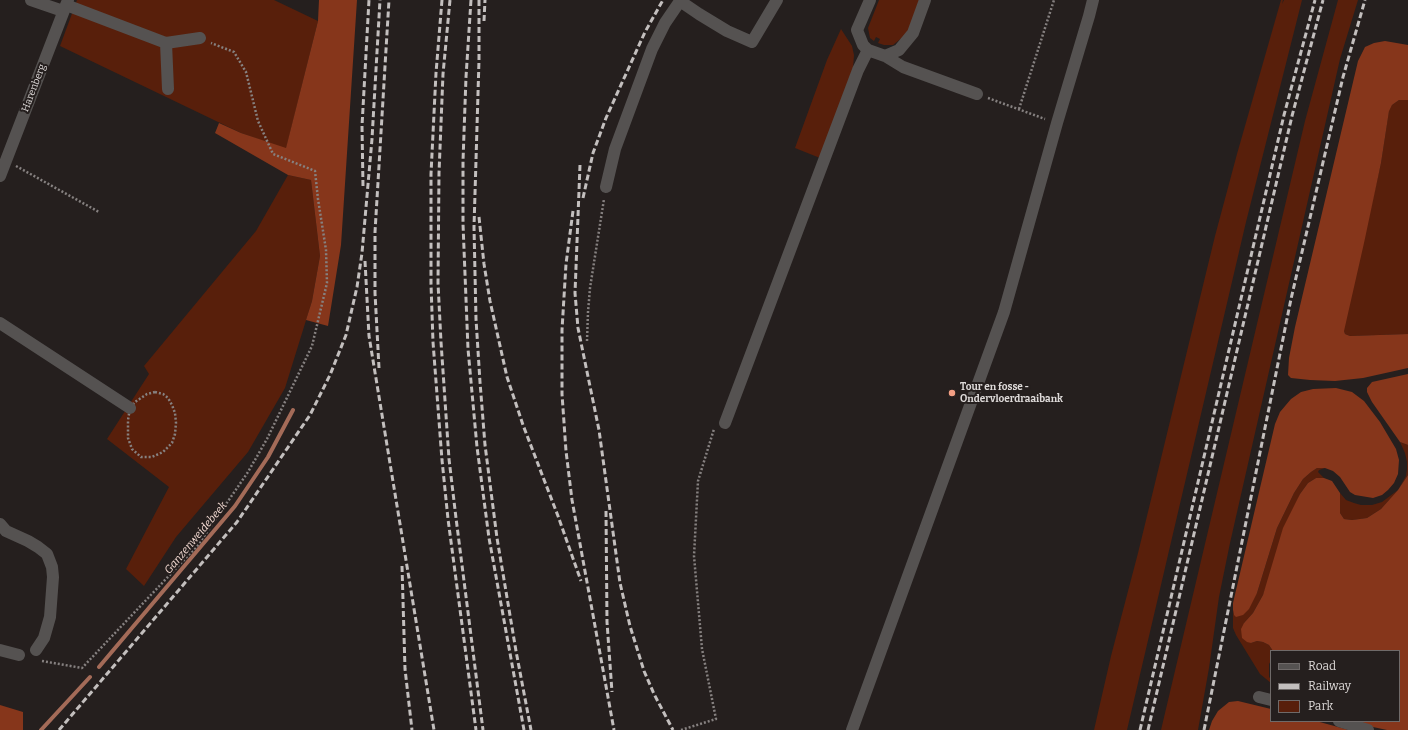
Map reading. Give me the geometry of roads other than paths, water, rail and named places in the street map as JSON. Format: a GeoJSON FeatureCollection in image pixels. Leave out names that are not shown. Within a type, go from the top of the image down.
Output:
{"type":"FeatureCollection","features":[{"type":"Feature","properties":{"kind":"street"},"geometry":{"type":"LineString","coordinates":[[31,0],[66,5],[166,43],[200,38]]}},
{"type":"Feature","properties":{"kind":"street"},"geometry":{"type":"LineString","coordinates":[[606,187],[615,149],[649,56],[665,23],[680,1],[727,31],[752,42],[777,0]]}},
{"type":"Feature","properties":{"kind":"street"},"geometry":{"type":"LineString","coordinates":[[870,0],[857,30],[863,46],[868,50],[885,56],[903,67],[977,94]]}},
{"type":"Feature","properties":{"kind":"street"},"geometry":{"type":"LineString","coordinates":[[885,56],[899,50],[913,33],[925,0]]}},
{"type":"Feature","properties":{"kind":"street"},"geometry":{"type":"LineString","coordinates":[[852,730],[1002,319],[1093,0]]}},
{"type":"Feature","properties":{"kind":"street","name":"Harenberg"},"geometry":{"type":"LineString","coordinates":[[0,176],[66,5]]}},
{"type":"Feature","properties":{"kind":"street"},"geometry":{"type":"LineString","coordinates":[[166,43],[168,89]]}},
{"type":"Feature","properties":{"kind":"street"},"geometry":{"type":"LineString","coordinates":[[725,423],[858,70],[868,50]]}},
{"type":"Feature","properties":{"kind":"street"},"geometry":{"type":"LineString","coordinates":[[0,323],[130,408]]}},
{"type":"Feature","properties":{"kind":"street"},"geometry":{"type":"LineString","coordinates":[[0,524],[6,530],[28,541],[47,554],[52,567],[50,617],[44,638],[36,650]]}},
{"type":"Feature","properties":{"kind":"street"},"geometry":{"type":"LineString","coordinates":[[0,650],[19,656]]}},
{"type":"Feature","properties":{"kind":"street"},"geometry":{"type":"LineString","coordinates":[[1259,697],[1270,700]]}},
{"type":"Feature","properties":{"kind":"street"},"geometry":{"type":"LineString","coordinates":[[1341,722],[1368,730]]}},
{"type":"Feature","properties":{"kind":"waterway","name":"Ganzenweidebeek"},"geometry":{"type":"LineString","coordinates":[[99,667],[235,506],[268,457],[293,410]]}},
{"type":"Feature","properties":{"kind":"waterway","name":"Ganzenweidebeek"},"geometry":{"type":"LineString","coordinates":[[41,730],[90,677]]}},
{"type":"Feature","properties":{"kind":"railway"},"geometry":{"type":"LineString","coordinates":[[363,186],[362,126],[369,0]]}},
{"type":"Feature","properties":{"kind":"railway"},"geometry":{"type":"LineString","coordinates":[[59,730],[237,522],[310,415],[330,375],[346,335],[357,287],[362,253],[372,139],[380,0]]}},
{"type":"Feature","properties":{"kind":"railway"},"geometry":{"type":"LineString","coordinates":[[379,368],[375,293],[375,232],[389,0]]}},
{"type":"Feature","properties":{"kind":"railway"},"geometry":{"type":"LineString","coordinates":[[442,0],[436,73],[431,174],[431,284],[433,342],[448,519],[476,730]]}},
{"type":"Feature","properties":{"kind":"railway"},"geometry":{"type":"LineString","coordinates":[[450,0],[443,74],[439,173],[438,283],[449,459],[483,730]]}},
{"type":"Feature","properties":{"kind":"railway"},"geometry":{"type":"LineString","coordinates":[[471,0],[463,161],[463,224],[468,349],[477,447],[489,538],[524,730]]}},
{"type":"Feature","properties":{"kind":"railway"},"geometry":{"type":"LineString","coordinates":[[479,0],[479,60],[474,227],[476,319],[480,382],[485,445],[497,538],[531,730]]}},
{"type":"Feature","properties":{"kind":"railway"},"geometry":{"type":"LineString","coordinates":[[484,21],[485,0]]}},
{"type":"Feature","properties":{"kind":"railway"},"geometry":{"type":"LineString","coordinates":[[583,198],[593,153],[606,118],[645,32],[663,0]]}},
{"type":"Feature","properties":{"kind":"railway"},"geometry":{"type":"LineString","coordinates":[[1140,730],[1284,115],[1315,0]]}},
{"type":"Feature","properties":{"kind":"railway"},"geometry":{"type":"LineString","coordinates":[[1148,730],[1292,116],[1323,0]]}},
{"type":"Feature","properties":{"kind":"railway"},"geometry":{"type":"LineString","coordinates":[[1204,730],[1291,299],[1343,77],[1365,0]]}},
{"type":"Feature","properties":{"kind":"railway"},"geometry":{"type":"LineString","coordinates":[[580,165],[575,293],[578,328],[599,430],[620,583],[630,626],[644,671],[673,730]]}},
{"type":"Feature","properties":{"kind":"railway"},"geometry":{"type":"LineString","coordinates":[[573,211],[566,264],[562,330],[562,394],[566,451],[572,500],[614,730]]}},
{"type":"Feature","properties":{"kind":"railway"},"geometry":{"type":"LineString","coordinates":[[479,217],[490,301],[507,377],[523,425],[581,581]]}},
{"type":"Feature","properties":{"kind":"railway"},"geometry":{"type":"LineString","coordinates":[[365,261],[369,336],[434,730]]}},
{"type":"Feature","properties":{"kind":"railway"},"geometry":{"type":"LineString","coordinates":[[606,511],[607,622],[612,692]]}},
{"type":"Feature","properties":{"kind":"railway"},"geometry":{"type":"LineString","coordinates":[[402,566],[405,669],[412,730]]}},
{"type":"Feature","properties":{"kind":"place","name":"Tour en fosse - Ondervloerdraaibank"},"geometry":{"type":"Point","coordinates":[952,393]}}]}
